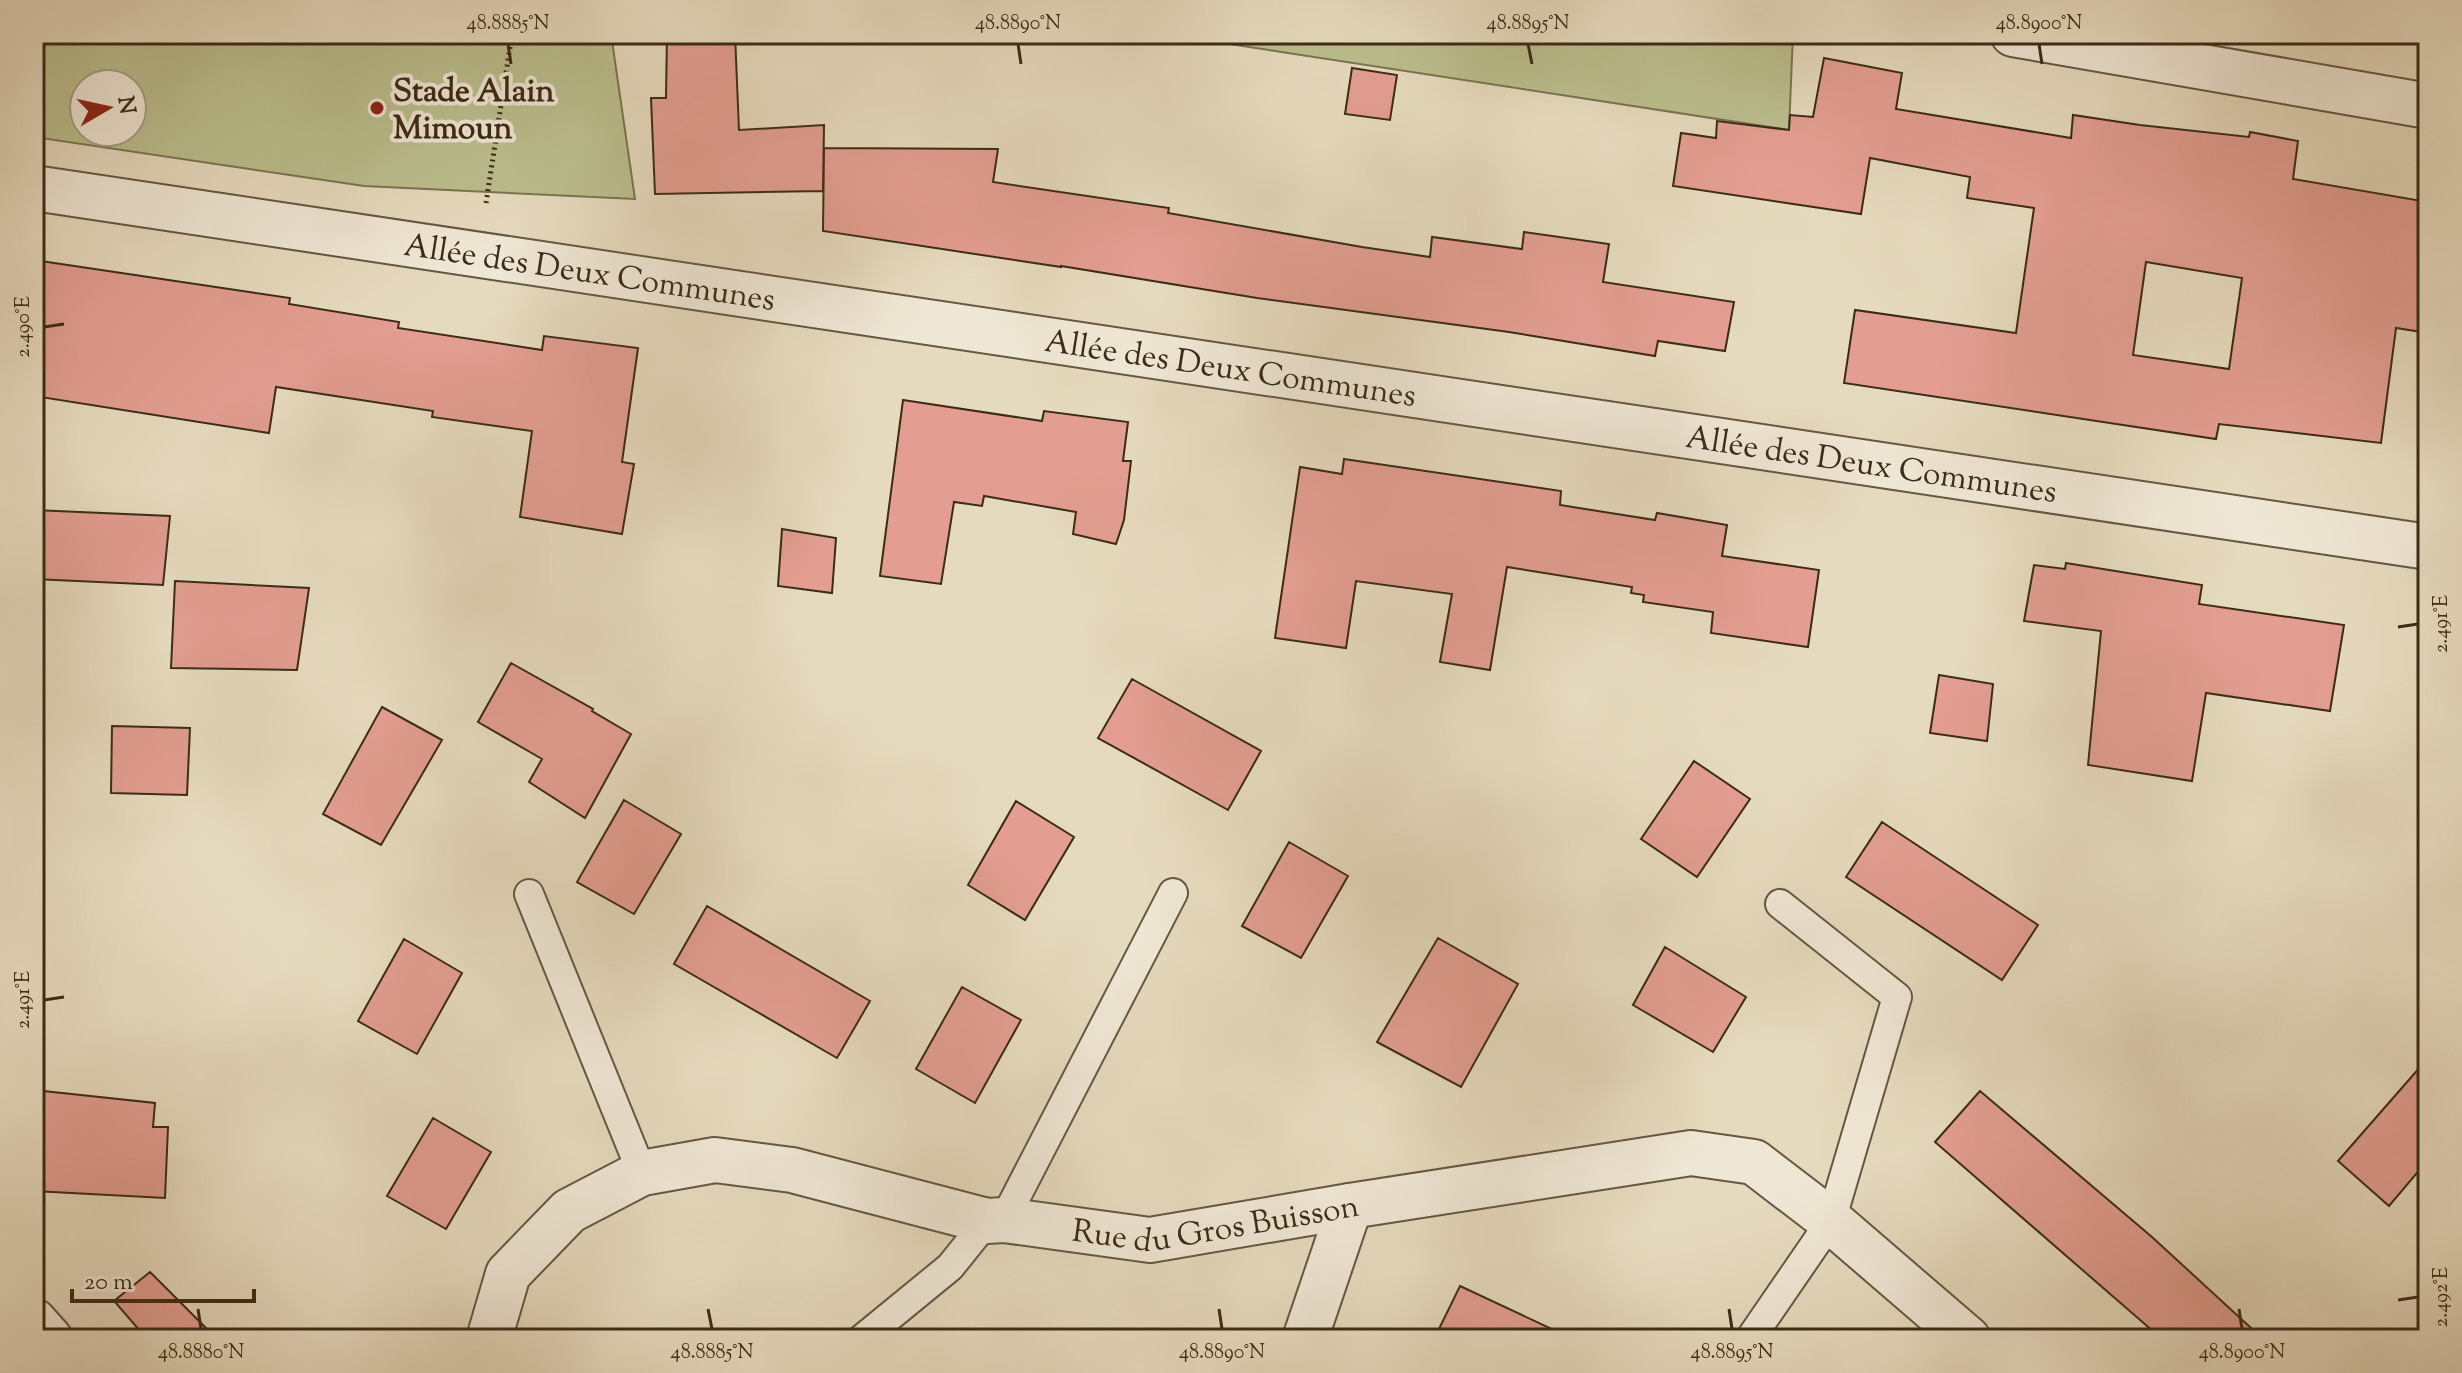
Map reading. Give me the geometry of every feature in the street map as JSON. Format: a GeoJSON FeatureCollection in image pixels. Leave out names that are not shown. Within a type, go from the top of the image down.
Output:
{"type":"FeatureCollection","features":[{"type":"Feature","properties":{"kind":"street"},"geometry":{"type":"LineString","coordinates":[[2013,34],[2090,41],[2428,106]]}},
{"type":"Feature","properties":{"kind":"street","name":"Allée des Deux Communes"},"geometry":{"type":"LineString","coordinates":[[34,188],[2428,547]]}},
{"type":"Feature","properties":{"kind":"street","name":"Rue du Gros Buisson"},"geometry":{"type":"LineString","coordinates":[[489,1339],[508,1274],[569,1211],[642,1173],[715,1160],[792,1170],[996,1220],[1150,1240],[1691,1153],[1754,1162],[1831,1221],[1968,1339]]}},
{"type":"Feature","properties":{"kind":"street"},"geometry":{"type":"LineString","coordinates":[[1305,1339],[1350,1206]]}},
{"type":"Feature","properties":{"kind":"street"},"geometry":{"type":"LineString","coordinates":[[34,1321],[50,1339]]}},
{"type":"Feature","properties":{"kind":"lane"},"geometry":{"type":"LineString","coordinates":[[862,1339],[950,1267],[996,1220],[1173,893]]}},
{"type":"Feature","properties":{"kind":"lane"},"geometry":{"type":"LineString","coordinates":[[529,894],[642,1173]]}},
{"type":"Feature","properties":{"kind":"lane"},"geometry":{"type":"LineString","coordinates":[[1750,1339],[1831,1221],[1897,997],[1780,904]]}},
{"type":"Feature","properties":{"kind":"path"},"geometry":{"type":"LineString","coordinates":[[484,218],[512,34]]}},
{"type":"Feature","properties":{"kind":"green space","name":"Stade Alain Mimoun"},"geometry":{"type":"Polygon","coordinates":[[[34,34],[611,34],[635,199],[364,186],[108,148],[148,148],[148,68],[68,68],[68,142],[34,137],[34,34]]]}},
{"type":"Feature","properties":{"kind":"green space"},"geometry":{"type":"Polygon","coordinates":[[[1164,34],[1793,34],[1789,130],[1164,34]]]}},
{"type":"Feature","properties":{"kind":"building"},"geometry":{"type":"Polygon","coordinates":[[[667,34],[735,34],[739,130],[824,125],[823,191],[655,194],[651,98],[666,98],[667,34]]]}},
{"type":"Feature","properties":{"kind":"building"},"geometry":{"type":"Polygon","coordinates":[[[1824,58],[1902,73],[1896,109],[2071,138],[2073,115],[2249,137],[2250,132],[2298,141],[2293,179],[2428,202],[2428,333],[2396,328],[2381,443],[2219,424],[2216,439],[1844,383],[1855,310],[2016,333],[2034,208],[1967,198],[1970,177],[1870,158],[1861,214],[1673,186],[1681,133],[1716,138],[1717,121],[1789,130],[1790,115],[1813,117],[1824,58]],[[2146,262],[2133,355],[2229,369],[2242,278],[2146,262]]]}},
{"type":"Feature","properties":{"kind":"building"},"geometry":{"type":"Polygon","coordinates":[[[1352,68],[1397,75],[1390,120],[1345,114],[1352,68]]]}},
{"type":"Feature","properties":{"kind":"building"},"geometry":{"type":"Polygon","coordinates":[[[824,148],[998,149],[993,182],[1169,208],[1168,213],[1430,257],[1432,237],[1522,249],[1524,232],[1609,244],[1603,282],[1734,302],[1725,351],[1658,341],[1655,356],[823,231],[824,148]]]}},
{"type":"Feature","properties":{"kind":"building"},"geometry":{"type":"Polygon","coordinates":[[[34,260],[290,298],[289,304],[399,322],[398,328],[542,350],[544,336],[638,348],[622,462],[634,464],[622,534],[520,517],[532,431],[432,417],[433,411],[276,387],[269,433],[34,396],[34,260]]]}},
{"type":"Feature","properties":{"kind":"building"},"geometry":{"type":"Polygon","coordinates":[[[903,400],[1042,421],[1044,411],[1128,422],[1123,461],[1131,461],[1124,520],[1116,544],[1073,534],[1076,512],[984,496],[982,506],[954,502],[941,584],[880,576],[903,400]]]}},
{"type":"Feature","properties":{"kind":"building"},"geometry":{"type":"Polygon","coordinates":[[[1344,459],[1561,491],[1560,505],[1655,520],[1657,513],[1727,525],[1722,556],[1819,570],[1808,647],[1711,633],[1713,612],[1643,602],[1644,595],[1631,593],[1632,587],[1507,567],[1490,670],[1440,662],[1452,594],[1356,581],[1346,648],[1275,638],[1300,467],[1342,474],[1344,459]]]}},
{"type":"Feature","properties":{"kind":"building"},"geometry":{"type":"Polygon","coordinates":[[[34,510],[170,516],[163,585],[34,579],[34,510]]]}},
{"type":"Feature","properties":{"kind":"building"},"geometry":{"type":"Polygon","coordinates":[[[782,529],[836,538],[832,593],[778,586],[782,529]]]}},
{"type":"Feature","properties":{"kind":"building"},"geometry":{"type":"Polygon","coordinates":[[[2066,563],[2202,585],[2199,604],[2344,625],[2330,711],[2206,693],[2192,781],[2088,765],[2101,631],[2024,621],[2034,565],[2065,569],[2066,563]]]}},
{"type":"Feature","properties":{"kind":"building"},"geometry":{"type":"Polygon","coordinates":[[[175,581],[309,588],[297,670],[171,668],[175,581]]]}},
{"type":"Feature","properties":{"kind":"building"},"geometry":{"type":"Polygon","coordinates":[[[511,663],[631,734],[585,818],[529,782],[542,759],[478,722],[511,663]]]}},
{"type":"Feature","properties":{"kind":"building"},"geometry":{"type":"Polygon","coordinates":[[[1939,675],[1993,684],[1987,741],[1930,733],[1939,675]]]}},
{"type":"Feature","properties":{"kind":"building"},"geometry":{"type":"Polygon","coordinates":[[[1132,679],[1261,751],[1228,810],[1098,738],[1132,679]]]}},
{"type":"Feature","properties":{"kind":"building"},"geometry":{"type":"Polygon","coordinates":[[[382,707],[442,740],[381,845],[323,814],[382,707]]]}},
{"type":"Feature","properties":{"kind":"building"},"geometry":{"type":"Polygon","coordinates":[[[112,726],[190,728],[187,795],[111,793],[112,726]]]}},
{"type":"Feature","properties":{"kind":"building"},"geometry":{"type":"Polygon","coordinates":[[[1694,761],[1750,799],[1697,877],[1641,839],[1694,761]]]}},
{"type":"Feature","properties":{"kind":"building"},"geometry":{"type":"Polygon","coordinates":[[[624,800],[681,834],[634,914],[577,882],[624,800]]]}},
{"type":"Feature","properties":{"kind":"building"},"geometry":{"type":"Polygon","coordinates":[[[1016,801],[1074,837],[1025,920],[968,885],[1016,801]]]}},
{"type":"Feature","properties":{"kind":"building"},"geometry":{"type":"Polygon","coordinates":[[[1882,822],[2038,925],[2002,980],[1846,877],[1882,822]]]}},
{"type":"Feature","properties":{"kind":"building"},"geometry":{"type":"Polygon","coordinates":[[[1289,842],[1348,876],[1301,958],[1242,926],[1289,842]]]}},
{"type":"Feature","properties":{"kind":"building"},"geometry":{"type":"Polygon","coordinates":[[[707,906],[870,1001],[837,1058],[674,964],[707,906]]]}},
{"type":"Feature","properties":{"kind":"building"},"geometry":{"type":"Polygon","coordinates":[[[1438,938],[1518,984],[1461,1087],[1377,1042],[1438,938]]]}},
{"type":"Feature","properties":{"kind":"building"},"geometry":{"type":"Polygon","coordinates":[[[404,939],[462,973],[417,1054],[358,1021],[404,939]]]}},
{"type":"Feature","properties":{"kind":"building"},"geometry":{"type":"Polygon","coordinates":[[[1665,947],[1746,997],[1713,1052],[1633,1005],[1665,947]]]}},
{"type":"Feature","properties":{"kind":"building"},"geometry":{"type":"Polygon","coordinates":[[[962,987],[1021,1020],[975,1103],[916,1069],[962,987]]]}},
{"type":"Feature","properties":{"kind":"building"},"geometry":{"type":"Polygon","coordinates":[[[2428,1058],[2428,1160],[2389,1206],[2338,1161],[2428,1058]]]}},
{"type":"Feature","properties":{"kind":"building"},"geometry":{"type":"Polygon","coordinates":[[[34,1090],[155,1103],[153,1127],[168,1127],[165,1198],[34,1191],[34,1090]]]}},
{"type":"Feature","properties":{"kind":"building"},"geometry":{"type":"Polygon","coordinates":[[[1980,1091],[2152,1237],[2263,1339],[2162,1339],[1935,1142],[1980,1091]]]}},
{"type":"Feature","properties":{"kind":"building"},"geometry":{"type":"Polygon","coordinates":[[[433,1118],[491,1152],[446,1229],[387,1196],[433,1118]]]}},
{"type":"Feature","properties":{"kind":"building"},"geometry":{"type":"Polygon","coordinates":[[[150,1272],[217,1339],[147,1339],[114,1301],[150,1272]]]}},
{"type":"Feature","properties":{"kind":"building"},"geometry":{"type":"Polygon","coordinates":[[[1460,1286],[1573,1339],[1434,1339],[1460,1286]]]}},
{"type":"Feature","properties":{"kind":"place","name":"Stade Alain Mimoun"},"geometry":{"type":"Point","coordinates":[377,108]}}]}
